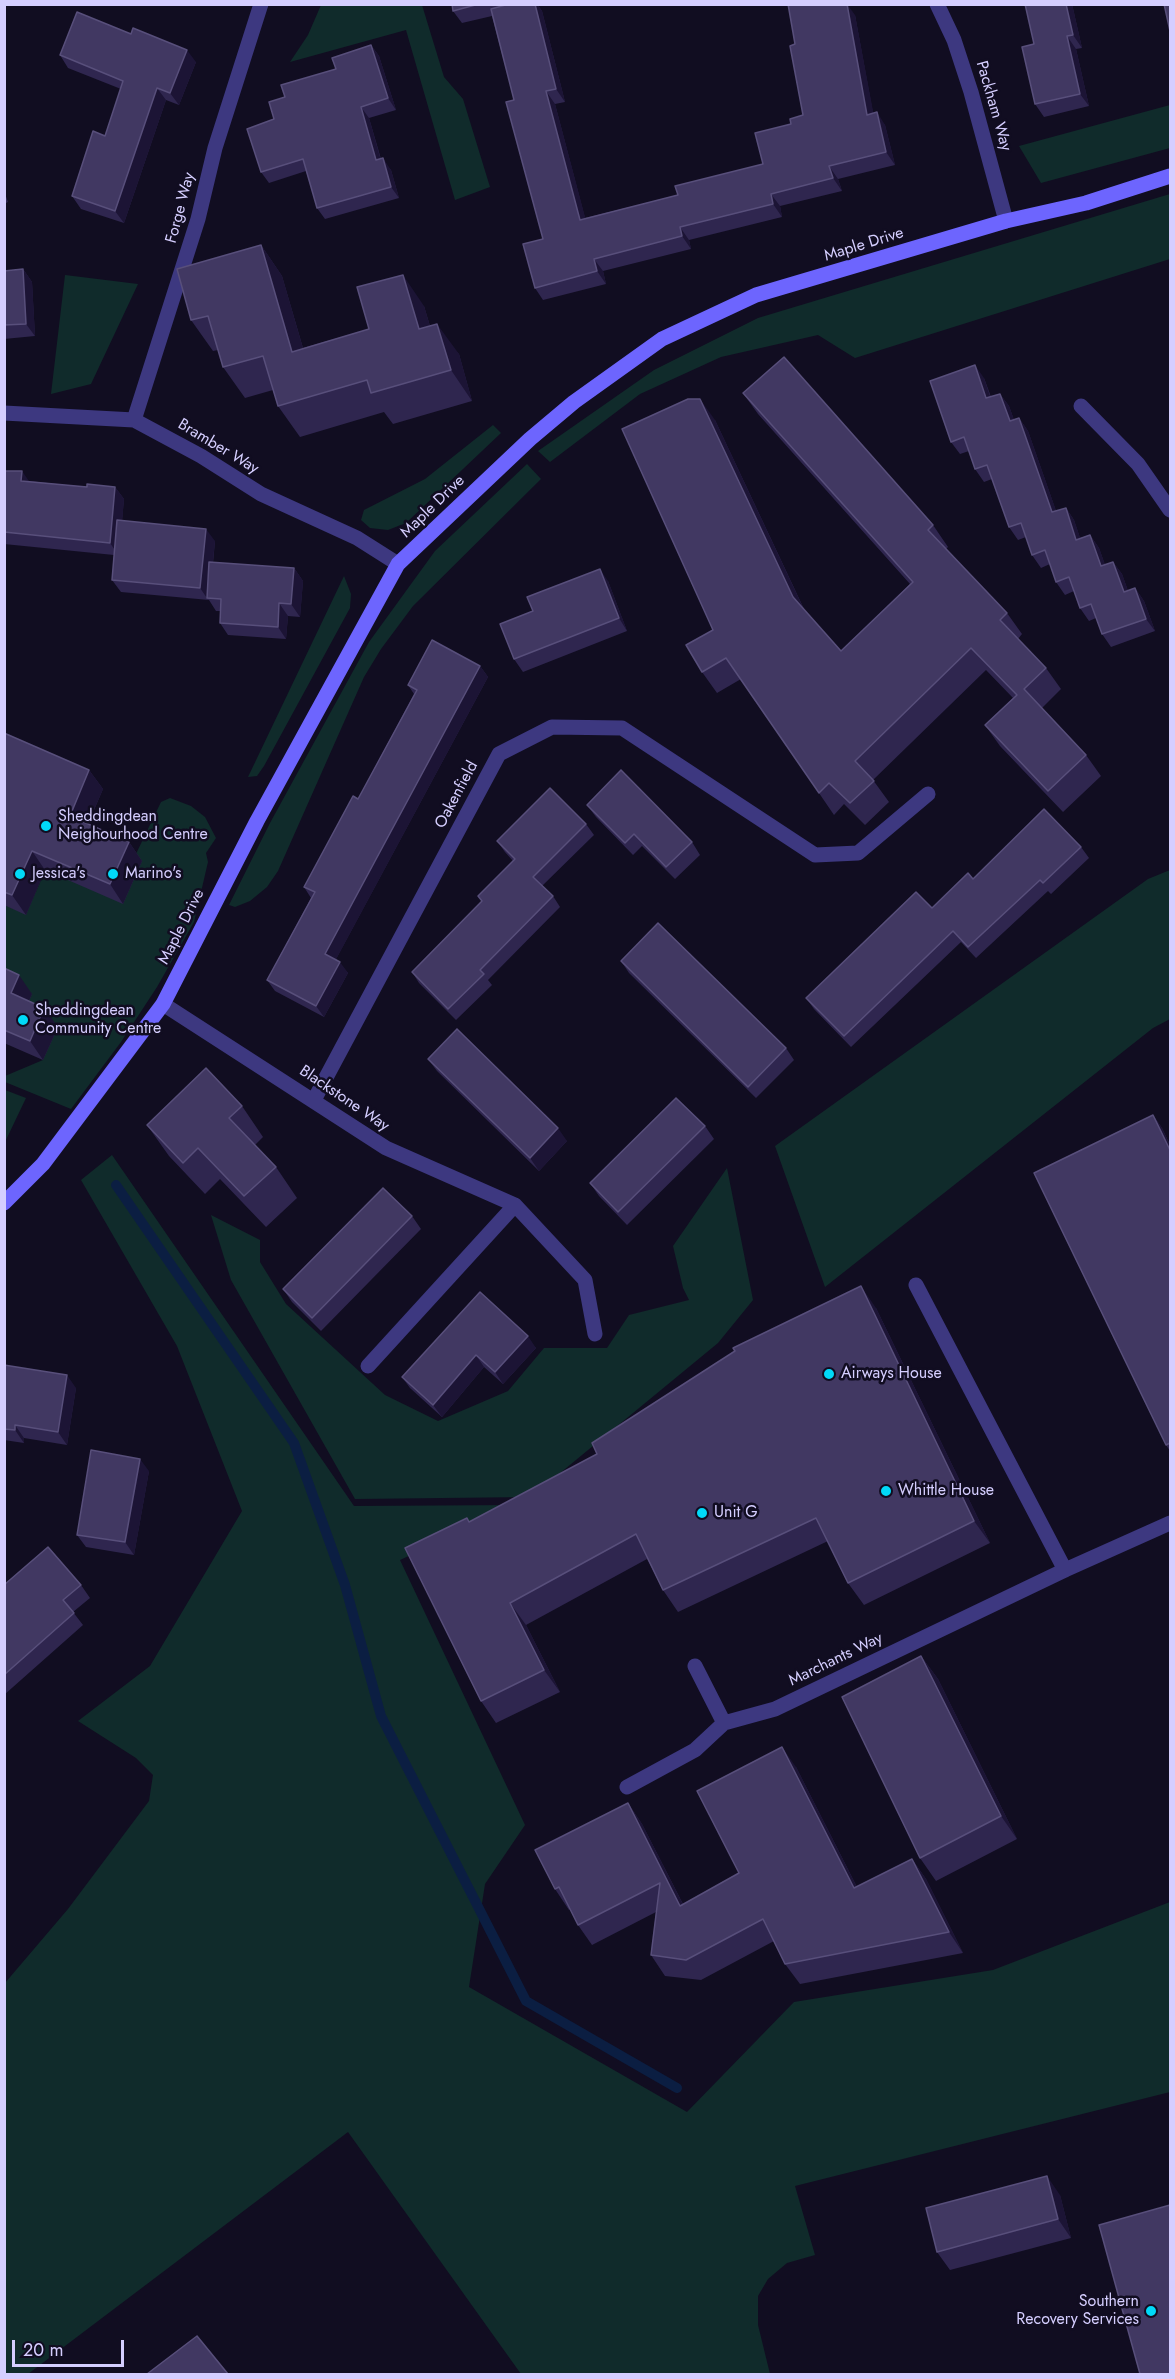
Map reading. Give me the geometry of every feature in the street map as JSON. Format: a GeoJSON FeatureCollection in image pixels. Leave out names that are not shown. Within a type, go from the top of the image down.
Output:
{"type":"FeatureCollection","features":[{"type":"Feature","properties":{"kind":"street","name":"Forge Way"},"geometry":{"type":"LineString","coordinates":[[134,420],[198,219],[215,148],[261,4]]}},
{"type":"Feature","properties":{"kind":"street","name":"Packham Way"},"geometry":{"type":"LineString","coordinates":[[937,4],[954,40],[971,92],[1006,221]]}},
{"type":"Feature","properties":{"kind":"street","name":"Maple Drive"},"geometry":{"type":"LineString","coordinates":[[4,1203],[50,1155],[163,1004],[257,821],[399,564],[565,409],[662,339],[756,296],[1006,221],[1086,203],[1170,176]]}},
{"type":"Feature","properties":{"kind":"street"},"geometry":{"type":"LineString","coordinates":[[1081,406],[1138,464],[1170,510]]}},
{"type":"Feature","properties":{"kind":"street","name":"Bramber Way"},"geometry":{"type":"LineString","coordinates":[[4,413],[134,420],[201,456],[261,494],[357,538],[399,564]]}},
{"type":"Feature","properties":{"kind":"street","name":"Oakenfield"},"geometry":{"type":"LineString","coordinates":[[314,1100],[499,754],[552,727],[622,728],[815,855],[858,853],[928,794]]}},
{"type":"Feature","properties":{"kind":"street","name":"Blackstone Way"},"geometry":{"type":"LineString","coordinates":[[163,1004],[314,1100],[386,1149],[515,1205],[585,1280],[595,1334]]}},
{"type":"Feature","properties":{"kind":"street"},"geometry":{"type":"LineString","coordinates":[[368,1366],[515,1205]]}},
{"type":"Feature","properties":{"kind":"street"},"geometry":{"type":"LineString","coordinates":[[916,1285],[1065,1570]]}},
{"type":"Feature","properties":{"kind":"street","name":"Marchants Way"},"geometry":{"type":"LineString","coordinates":[[627,1787],[696,1750],[724,1723],[775,1709],[1065,1570],[1170,1523]]}},
{"type":"Feature","properties":{"kind":"street"},"geometry":{"type":"LineString","coordinates":[[695,1666],[724,1723]]}},
{"type":"Feature","properties":{"kind":"green space"},"geometry":{"type":"Polygon","coordinates":[[[321,5],[422,5],[444,77],[463,99],[490,187],[455,200],[406,30],[290,62],[308,35],[321,5]]]}},
{"type":"Feature","properties":{"kind":"green space"},"geometry":{"type":"Polygon","coordinates":[[[1170,105],[1170,148],[1041,183],[1019,146],[1170,105]]]}},
{"type":"Feature","properties":{"kind":"green space"},"geometry":{"type":"Polygon","coordinates":[[[1170,194],[1170,259],[855,358],[818,335],[721,357],[640,394],[550,462],[538,451],[654,370],[758,318],[1170,194]]]}},
{"type":"Feature","properties":{"kind":"green space"},"geometry":{"type":"Polygon","coordinates":[[[65,275],[138,284],[91,384],[51,394],[65,275]]]}},
{"type":"Feature","properties":{"kind":"green space"},"geometry":{"type":"Polygon","coordinates":[[[493,425],[501,433],[406,523],[388,530],[370,528],[361,520],[364,510],[425,479],[493,425]]]}},
{"type":"Feature","properties":{"kind":"green space"},"geometry":{"type":"Polygon","coordinates":[[[527,464],[541,479],[413,606],[381,649],[364,677],[278,871],[267,887],[250,901],[235,907],[229,905],[270,823],[369,642],[435,551],[527,464]]]}},
{"type":"Feature","properties":{"kind":"green space"},"geometry":{"type":"Polygon","coordinates":[[[344,576],[351,594],[350,608],[264,766],[257,776],[248,777],[344,576]]]}},
{"type":"Feature","properties":{"kind":"green space"},"geometry":{"type":"Polygon","coordinates":[[[170,798],[191,806],[205,817],[216,838],[206,853],[208,862],[194,922],[157,987],[121,1042],[71,1109],[5,1082],[5,1076],[43,1060],[5,981],[5,905],[26,914],[46,869],[123,903],[134,858],[161,802],[170,798]]]}},
{"type":"Feature","properties":{"kind":"green space"},"geometry":{"type":"Polygon","coordinates":[[[1170,870],[1170,1019],[1153,1028],[825,1287],[775,1146],[1148,879],[1170,870]]]}},
{"type":"Feature","properties":{"kind":"green space"},"geometry":{"type":"Polygon","coordinates":[[[5,1090],[26,1098],[5,1142],[5,1090]]]}},
{"type":"Feature","properties":{"kind":"green space"},"geometry":{"type":"Polygon","coordinates":[[[112,1155],[354,1506],[520,1505],[400,1560],[525,1825],[485,1884],[469,1987],[687,2112],[794,2002],[993,1970],[1170,1902],[1170,2092],[795,2186],[815,2255],[787,2263],[768,2279],[758,2296],[758,2325],[770,2374],[521,2374],[348,2132],[28,2374],[5,2374],[5,1983],[68,1909],[149,1801],[153,1775],[136,1758],[78,1721],[150,1666],[242,1511],[177,1346],[81,1180],[112,1155]]]}},
{"type":"Feature","properties":{"kind":"green space"},"geometry":{"type":"Polygon","coordinates":[[[727,1168],[753,1300],[718,1343],[531,1497],[355,1499],[231,1280],[211,1215],[260,1240],[260,1262],[286,1304],[385,1395],[438,1421],[508,1391],[544,1348],[607,1348],[629,1315],[689,1300],[683,1288],[673,1246],[727,1168]]]}},
{"type":"Feature","properties":{"kind":"building"},"geometry":{"type":"Polygon","coordinates":[[[452,4],[479,4],[453,11],[452,4]]]}},
{"type":"Feature","properties":{"kind":"building"},"geometry":{"type":"Polygon","coordinates":[[[509,4],[535,4],[556,89],[546,91],[580,220],[678,195],[675,186],[763,164],[755,133],[791,124],[790,119],[803,115],[790,46],[795,44],[788,4],[847,4],[867,115],[877,112],[886,152],[829,166],[833,178],[771,194],[773,204],[680,227],[682,236],[594,259],[597,271],[535,288],[523,244],[543,239],[506,102],[514,100],[491,9],[509,4]]]}},
{"type":"Feature","properties":{"kind":"building"},"geometry":{"type":"Polygon","coordinates":[[[1025,4],[1066,4],[1073,35],[1067,36],[1080,94],[1035,104],[1022,47],[1034,44],[1025,4]]]}},
{"type":"Feature","properties":{"kind":"building"},"geometry":{"type":"Polygon","coordinates":[[[1164,4],[1170,4],[1170,31],[1164,4]]]}},
{"type":"Feature","properties":{"kind":"building"},"geometry":{"type":"Polygon","coordinates":[[[77,12],[131,34],[133,28],[187,50],[170,93],[157,88],[115,211],[72,196],[93,131],[105,136],[123,81],[60,55],[77,12]]]}},
{"type":"Feature","properties":{"kind":"building"},"geometry":{"type":"Polygon","coordinates":[[[371,45],[388,98],[361,107],[376,160],[383,158],[391,187],[317,208],[303,159],[261,172],[247,129],[274,119],[269,102],[285,97],[281,85],[336,69],[332,58],[371,45]]]}},
{"type":"Feature","properties":{"kind":"building"},"geometry":{"type":"Polygon","coordinates":[[[261,245],[292,352],[369,329],[357,287],[403,275],[419,329],[437,324],[451,370],[371,393],[367,380],[278,406],[263,356],[223,367],[208,316],[191,320],[177,269],[261,245]]]}},
{"type":"Feature","properties":{"kind":"building"},"geometry":{"type":"Polygon","coordinates":[[[23,269],[26,324],[4,325],[4,271],[23,269]]]}},
{"type":"Feature","properties":{"kind":"building"},"geometry":{"type":"Polygon","coordinates":[[[784,357],[933,525],[928,530],[1007,613],[1000,620],[1046,668],[1024,689],[1086,755],[1048,791],[985,725],[1017,695],[971,648],[855,761],[874,781],[850,803],[829,783],[819,793],[726,658],[702,672],[686,645],[713,630],[622,429],[688,399],[700,399],[793,597],[841,651],[913,582],[743,393],[784,357]]]}},
{"type":"Feature","properties":{"kind":"building"},"geometry":{"type":"Polygon","coordinates":[[[975,365],[986,398],[1000,394],[1010,421],[1019,418],[1052,512],[1066,508],[1076,540],[1090,535],[1101,566],[1113,562],[1124,592],[1135,588],[1146,619],[1102,634],[1091,604],[1080,608],[1069,577],[1056,582],[1045,550],[1032,555],[1021,523],[1009,527],[987,465],[975,469],[964,437],[951,442],[930,381],[975,365]]]}},
{"type":"Feature","properties":{"kind":"building"},"geometry":{"type":"Polygon","coordinates":[[[4,471],[22,471],[21,481],[115,487],[110,543],[4,532],[4,471]]]}},
{"type":"Feature","properties":{"kind":"building"},"geometry":{"type":"Polygon","coordinates":[[[117,520],[206,529],[200,588],[112,580],[117,520]]]}},
{"type":"Feature","properties":{"kind":"building"},"geometry":{"type":"Polygon","coordinates":[[[209,562],[294,568],[291,604],[279,603],[278,627],[220,623],[221,599],[207,598],[209,562]]]}},
{"type":"Feature","properties":{"kind":"building"},"geometry":{"type":"Polygon","coordinates":[[[600,569],[619,618],[514,659],[500,624],[533,611],[527,597],[600,569]]]}},
{"type":"Feature","properties":{"kind":"building"},"geometry":{"type":"Polygon","coordinates":[[[432,640],[480,666],[325,954],[340,962],[316,1006],[267,980],[315,892],[304,887],[353,796],[358,799],[417,690],[408,685],[432,640]]]}},
{"type":"Feature","properties":{"kind":"building","name":"Sheddingdean Neighourhood Centre"},"geometry":{"type":"Polygon","coordinates":[[[4,733],[89,770],[70,816],[129,842],[110,884],[32,851],[12,895],[4,892],[4,733]]]}},
{"type":"Feature","properties":{"kind":"building"},"geometry":{"type":"Polygon","coordinates":[[[621,770],[692,842],[666,867],[634,834],[625,843],[587,805],[621,770]]]}},
{"type":"Feature","properties":{"kind":"building"},"geometry":{"type":"Polygon","coordinates":[[[550,788],[586,824],[533,877],[553,896],[480,970],[484,974],[448,1009],[412,972],[482,901],[478,896],[515,859],[497,841],[550,788]]]}},
{"type":"Feature","properties":{"kind":"building"},"geometry":{"type":"Polygon","coordinates":[[[1044,809],[1081,847],[1043,883],[1040,880],[968,947],[953,931],[844,1036],[806,998],[916,892],[932,908],[968,873],[973,879],[1044,809]]]}},
{"type":"Feature","properties":{"kind":"building"},"geometry":{"type":"Polygon","coordinates":[[[658,923],[786,1048],[748,1087],[621,961],[658,923]]]}},
{"type":"Feature","properties":{"kind":"building"},"geometry":{"type":"Polygon","coordinates":[[[4,968],[19,975],[11,993],[44,1008],[30,1041],[4,1030],[4,968]]]}},
{"type":"Feature","properties":{"kind":"building"},"geometry":{"type":"Polygon","coordinates":[[[457,1029],[558,1128],[530,1158],[428,1059],[457,1029]]]}},
{"type":"Feature","properties":{"kind":"building"},"geometry":{"type":"Polygon","coordinates":[[[206,1068],[242,1106],[229,1118],[276,1167],[244,1196],[198,1148],[183,1163],[147,1125],[206,1068]]]}},
{"type":"Feature","properties":{"kind":"building"},"geometry":{"type":"Polygon","coordinates":[[[676,1098],[705,1126],[618,1212],[590,1183],[676,1098]]]}},
{"type":"Feature","properties":{"kind":"building"},"geometry":{"type":"Polygon","coordinates":[[[1153,1115],[1170,1150],[1170,1443],[1166,1445],[1034,1173],[1153,1115]]]}},
{"type":"Feature","properties":{"kind":"building"},"geometry":{"type":"Polygon","coordinates":[[[383,1188],[412,1216],[312,1318],[283,1289],[383,1188]]]}},
{"type":"Feature","properties":{"kind":"building"},"geometry":{"type":"Polygon","coordinates":[[[861,1286],[974,1521],[848,1583],[816,1518],[663,1590],[636,1534],[510,1603],[544,1670],[481,1701],[405,1548],[467,1518],[469,1522],[597,1454],[592,1443],[735,1351],[733,1348],[861,1286]]]}},
{"type":"Feature","properties":{"kind":"building"},"geometry":{"type":"Polygon","coordinates":[[[480,1292],[528,1336],[495,1372],[476,1355],[433,1405],[402,1377],[480,1292]]]}},
{"type":"Feature","properties":{"kind":"building"},"geometry":{"type":"Polygon","coordinates":[[[4,1365],[67,1375],[58,1432],[15,1425],[15,1430],[4,1429],[4,1365]]]}},
{"type":"Feature","properties":{"kind":"building"},"geometry":{"type":"Polygon","coordinates":[[[91,1450],[140,1459],[125,1542],[77,1535],[91,1450]]]}},
{"type":"Feature","properties":{"kind":"building"},"geometry":{"type":"Polygon","coordinates":[[[48,1547],[81,1585],[63,1600],[74,1613],[4,1675],[4,1585],[48,1547]]]}},
{"type":"Feature","properties":{"kind":"building"},"geometry":{"type":"Polygon","coordinates":[[[921,1656],[1001,1816],[920,1858],[842,1697],[921,1656]]]}},
{"type":"Feature","properties":{"kind":"building"},"geometry":{"type":"Polygon","coordinates":[[[782,1747],[854,1888],[912,1859],[949,1932],[785,1964],[763,1919],[686,1960],[651,1955],[660,1883],[578,1925],[559,1887],[555,1889],[535,1850],[628,1803],[680,1906],[739,1873],[697,1791],[782,1747]]]}},
{"type":"Feature","properties":{"kind":"building"},"geometry":{"type":"Polygon","coordinates":[[[1047,2176],[1058,2219],[937,2252],[926,2208],[1047,2176]]]}},
{"type":"Feature","properties":{"kind":"building","name":"Southern Recovery Services"},"geometry":{"type":"Polygon","coordinates":[[[1170,2205],[1170,2374],[1140,2374],[1099,2225],[1170,2205]]]}},
{"type":"Feature","properties":{"kind":"building"},"geometry":{"type":"Polygon","coordinates":[[[197,2336],[228,2374],[147,2374],[197,2336]]]}},
{"type":"Feature","properties":{"kind":"waterway"},"geometry":{"type":"LineString","coordinates":[[116,1185],[294,1443],[345,1585],[381,1716],[526,2001],[677,2088]]}},
{"type":"Feature","properties":{"kind":"place","name":"Sheddingdean Neighourhood Centre"},"geometry":{"type":"Point","coordinates":[46,826]}},
{"type":"Feature","properties":{"kind":"place","name":"Jessica's"},"geometry":{"type":"Point","coordinates":[20,874]}},
{"type":"Feature","properties":{"kind":"place","name":"Marino's"},"geometry":{"type":"Point","coordinates":[113,874]}},
{"type":"Feature","properties":{"kind":"place","name":"Sheddingdean Community Centre"},"geometry":{"type":"Point","coordinates":[23,1020]}},
{"type":"Feature","properties":{"kind":"place","name":"Airways House"},"geometry":{"type":"Point","coordinates":[829,1374]}},
{"type":"Feature","properties":{"kind":"place","name":"Whittle House"},"geometry":{"type":"Point","coordinates":[886,1491]}},
{"type":"Feature","properties":{"kind":"place","name":"Unit G"},"geometry":{"type":"Point","coordinates":[702,1513]}},
{"type":"Feature","properties":{"kind":"place","name":"Southern Recovery Services"},"geometry":{"type":"Point","coordinates":[1151,2311]}}]}
